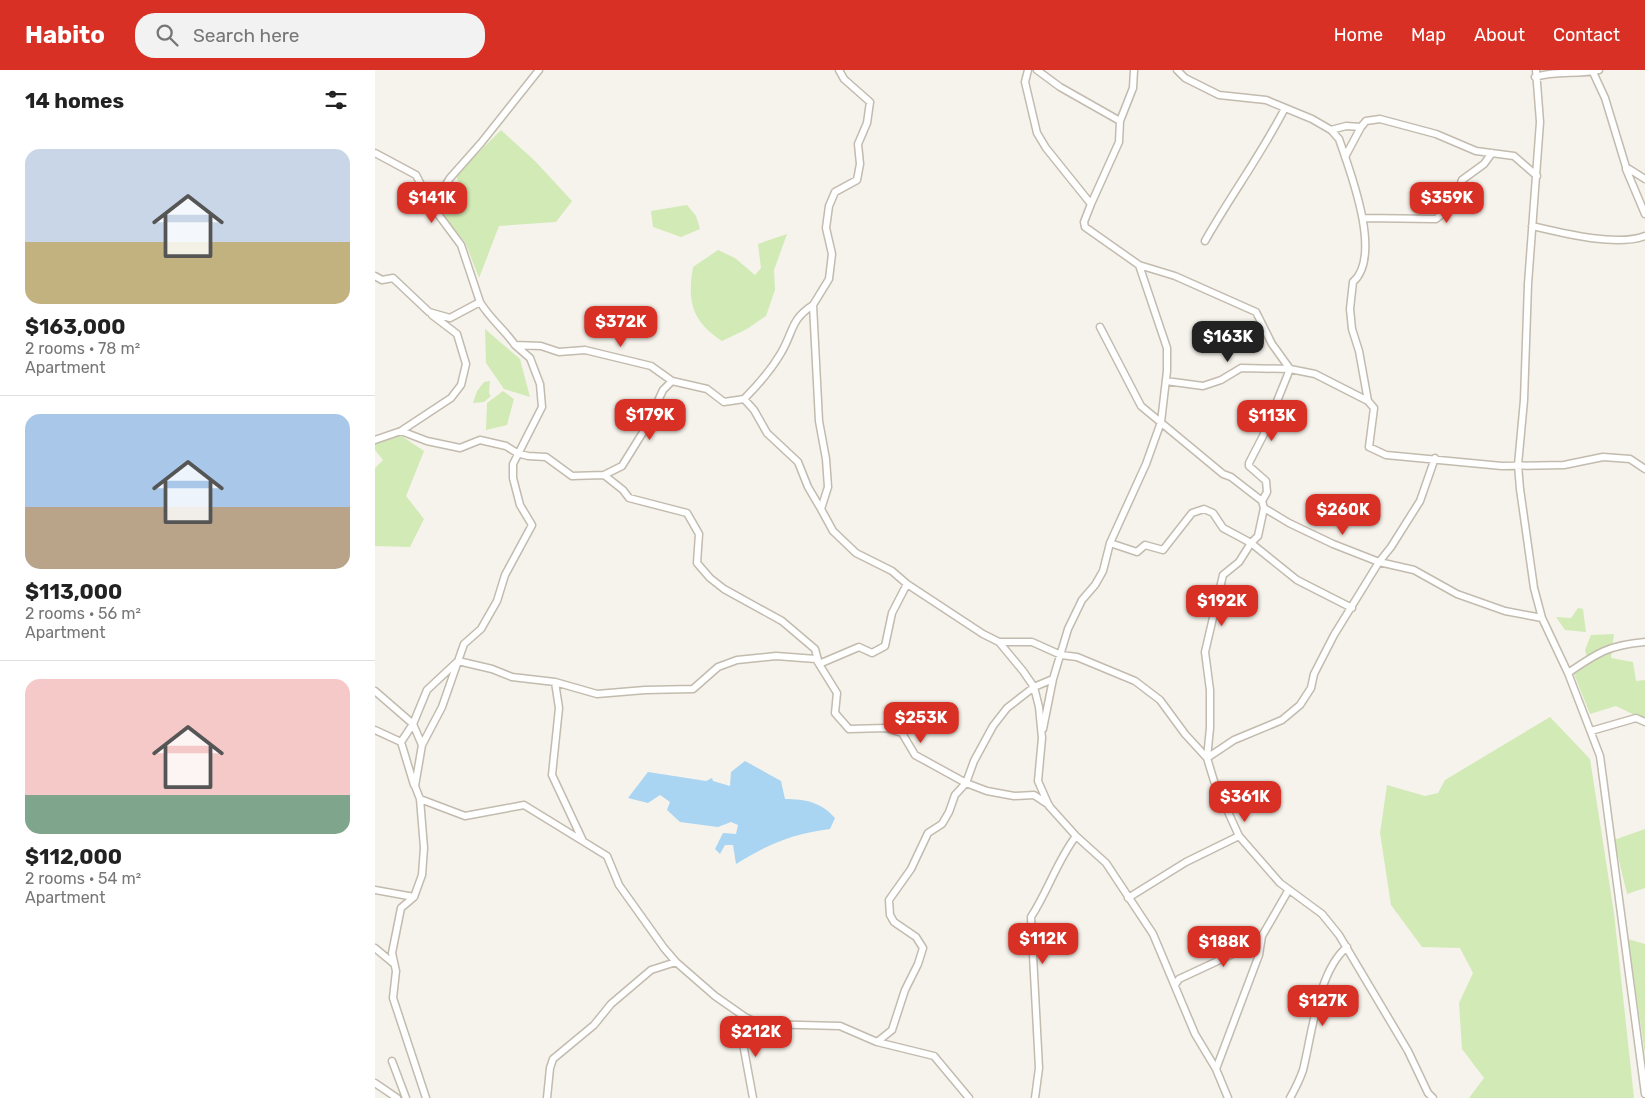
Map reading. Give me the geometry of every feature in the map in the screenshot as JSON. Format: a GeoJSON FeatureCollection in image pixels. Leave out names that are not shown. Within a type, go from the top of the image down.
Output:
{"type":"FeatureCollection","features":[{"type":"Feature","properties":{"kind":"street"},"geometry":{"type":"LineString","coordinates":[[432,206],[450,178],[481,143],[539,70]]}},
{"type":"Feature","properties":{"kind":"street"},"geometry":{"type":"LineString","coordinates":[[515,344],[541,346],[559,352],[585,350],[607,354],[622,360],[651,366],[672,381],[707,389],[725,402],[744,399],[760,383],[782,352],[800,314],[813,305],[829,279],[832,254],[825,228],[829,206],[835,192],[857,180],[859,164],[858,144],[867,123],[870,102],[844,79],[839,70]]}},
{"type":"Feature","properties":{"kind":"street"},"geometry":{"type":"LineString","coordinates":[[1027,70],[1025,82],[1037,132],[1046,148],[1091,204]]}},
{"type":"Feature","properties":{"kind":"street"},"geometry":{"type":"LineString","coordinates":[[1037,70],[1060,87],[1120,121]]}},
{"type":"Feature","properties":{"kind":"street"},"geometry":{"type":"LineString","coordinates":[[1134,70],[1133,88],[1120,121],[1119,142],[1091,204],[1084,222],[1085,227],[1139,265],[1175,276],[1256,312],[1272,344],[1290,369]]}},
{"type":"Feature","properties":{"kind":"street"},"geometry":{"type":"LineString","coordinates":[[1177,70],[1185,78],[1219,95],[1266,100],[1285,108],[1331,130],[1339,139],[1364,218],[1363,264],[1361,275],[1353,282],[1350,309],[1352,329],[1359,351],[1368,401]]}},
{"type":"Feature","properties":{"kind":"street"},"geometry":{"type":"LineString","coordinates":[[1645,214],[1626,168],[1605,98],[1594,70],[1535,74],[1540,122],[1532,226],[1524,400],[1518,465],[1534,588],[1542,618],[1568,673],[1600,756],[1606,787],[1645,1094]]}},
{"type":"Feature","properties":{"kind":"street"},"geometry":{"type":"LineString","coordinates":[[1205,241],[1231,197],[1264,150],[1285,108]]}},
{"type":"Feature","properties":{"kind":"street"},"geometry":{"type":"LineString","coordinates":[[1345,156],[1366,121],[1380,119],[1437,134],[1477,151],[1515,156],[1537,176]]}},
{"type":"Feature","properties":{"kind":"street"},"geometry":{"type":"LineString","coordinates":[[1331,130],[1347,126],[1361,127]]}},
{"type":"Feature","properties":{"kind":"street"},"geometry":{"type":"LineString","coordinates":[[1364,218],[1436,219],[1448,209],[1457,195],[1461,180],[1484,164],[1492,152]]}},
{"type":"Feature","properties":{"kind":"street"},"geometry":{"type":"LineString","coordinates":[[375,153],[416,175],[432,206],[461,245],[480,302],[489,318],[506,331],[515,344],[530,358],[540,384],[542,407],[513,464],[513,478],[520,505],[532,524],[505,575],[497,601],[481,629],[465,644],[442,707],[423,745],[415,786]]}},
{"type":"Feature","properties":{"kind":"street"},"geometry":{"type":"LineString","coordinates":[[1626,168],[1645,179]]}},
{"type":"Feature","properties":{"kind":"street"},"geometry":{"type":"LineString","coordinates":[[1532,226],[1575,236],[1613,239],[1645,236]]}},
{"type":"Feature","properties":{"kind":"street"},"geometry":{"type":"LineString","coordinates":[[1049,806],[1037,781],[1041,738],[1053,679],[1068,630],[1082,600],[1095,585],[1103,571],[1110,543],[1146,464],[1161,422],[1166,381],[1167,348],[1139,265]]}},
{"type":"Feature","properties":{"kind":"street"},"geometry":{"type":"LineString","coordinates":[[375,276],[382,280],[393,278],[429,312],[457,334],[466,364],[461,385],[451,398],[401,431],[375,440]]}},
{"type":"Feature","properties":{"kind":"street"},"geometry":{"type":"LineString","coordinates":[[429,312],[449,318],[480,302]]}},
{"type":"Feature","properties":{"kind":"street"},"geometry":{"type":"LineString","coordinates":[[813,305],[819,421],[826,459],[828,488],[821,509]]}},
{"type":"Feature","properties":{"kind":"street"},"geometry":{"type":"LineString","coordinates":[[1100,327],[1141,406],[1223,474],[1231,477],[1263,504],[1327,541],[1379,562],[1414,570],[1457,594],[1505,611],[1542,618]]}},
{"type":"Feature","properties":{"kind":"street"},"geometry":{"type":"LineString","coordinates":[[1166,381],[1203,386],[1221,380],[1241,368],[1290,369],[1315,374],[1368,401],[1374,408],[1369,447],[1386,455],[1435,458],[1502,466],[1564,465],[1603,458],[1630,459],[1645,468]]}},
{"type":"Feature","properties":{"kind":"street"},"geometry":{"type":"LineString","coordinates":[[1290,369],[1263,436],[1249,463],[1249,466],[1266,482],[1267,492],[1263,504],[1258,536],[1251,543],[1239,562],[1223,575],[1205,652],[1210,690],[1210,728],[1207,758],[1214,781],[1239,836],[1288,891],[1322,914],[1347,947],[1356,967],[1400,1036],[1428,1094],[1433,1098]]}},
{"type":"Feature","properties":{"kind":"street"},"geometry":{"type":"LineString","coordinates":[[401,431],[427,441],[461,448],[480,440],[506,446],[517,454],[546,457],[572,476],[604,475],[622,466],[645,429],[663,390],[672,381]]}},
{"type":"Feature","properties":{"kind":"street"},"geometry":{"type":"LineString","coordinates":[[744,399],[754,410],[767,433],[798,462],[808,487],[833,531],[856,552],[892,571],[907,584],[983,634],[999,642],[1034,688],[1039,707],[1041,738]]}},
{"type":"Feature","properties":{"kind":"street"},"geometry":{"type":"LineString","coordinates":[[1207,758],[1234,740],[1282,720],[1300,705],[1311,688],[1313,674],[1334,635],[1379,562],[1421,501],[1435,458]]}},
{"type":"Feature","properties":{"kind":"street"},"geometry":{"type":"LineString","coordinates":[[604,475],[623,490],[629,498],[687,513],[699,534],[697,562],[710,578],[724,589],[782,621],[815,649],[819,664]]}},
{"type":"Feature","properties":{"kind":"street"},"geometry":{"type":"LineString","coordinates":[[1110,543],[1137,552],[1145,545],[1163,550],[1192,513],[1204,509],[1213,513],[1223,528],[1251,543],[1297,580],[1352,608]]}},
{"type":"Feature","properties":{"kind":"street"},"geometry":{"type":"LineString","coordinates":[[819,664],[859,647],[872,653],[885,646],[892,613],[907,584]]}},
{"type":"Feature","properties":{"kind":"street"},"geometry":{"type":"LineString","coordinates":[[999,642],[1032,642],[1061,655],[1077,658],[1135,681],[1160,700],[1185,734],[1207,758]]}},
{"type":"Feature","properties":{"kind":"street"},"geometry":{"type":"LineString","coordinates":[[1568,673],[1599,651],[1627,643],[1645,642]]}},
{"type":"Feature","properties":{"kind":"street"},"geometry":{"type":"LineString","coordinates":[[458,661],[491,669],[512,677],[555,682],[597,694],[693,689],[718,667],[737,660],[776,656],[816,659],[837,693],[835,713],[849,729],[885,728],[902,733],[915,755],[966,783],[987,791],[1014,796],[1034,795],[1049,806],[1076,836],[1106,863],[1153,934],[1195,1034],[1216,1069],[1228,1098]]}},
{"type":"Feature","properties":{"kind":"street"},"geometry":{"type":"LineString","coordinates":[[401,742],[413,724],[427,690],[458,661]]}},
{"type":"Feature","properties":{"kind":"street"},"geometry":{"type":"LineString","coordinates":[[877,1042],[892,1030],[905,990],[918,964],[923,948],[916,937],[894,922],[890,915],[889,900],[911,869],[928,833],[942,824],[955,795],[966,783],[974,761],[993,726],[1007,708],[1034,688],[1053,679]]}},
{"type":"Feature","properties":{"kind":"street"},"geometry":{"type":"LineString","coordinates":[[555,682],[559,708],[552,775],[583,841]]}},
{"type":"Feature","properties":{"kind":"street"},"geometry":{"type":"LineString","coordinates":[[375,691],[413,724],[423,745]]}},
{"type":"Feature","properties":{"kind":"street"},"geometry":{"type":"LineString","coordinates":[[1591,730],[1636,718],[1645,722]]}},
{"type":"Feature","properties":{"kind":"street"},"geometry":{"type":"LineString","coordinates":[[375,730],[401,742],[420,799],[424,848],[422,874],[414,897],[401,908],[392,953],[396,971],[393,998],[425,1098]]}},
{"type":"Feature","properties":{"kind":"street"},"geometry":{"type":"LineString","coordinates":[[420,799],[465,816],[524,805],[607,856],[619,885],[641,919],[676,962],[715,996],[745,1017],[759,1024],[840,1026],[877,1042],[934,1056],[969,1098]]}},
{"type":"Feature","properties":{"kind":"street"},"geometry":{"type":"LineString","coordinates":[[1035,1098],[1038,1058],[1031,917],[1045,896],[1063,854],[1076,836]]}},
{"type":"Feature","properties":{"kind":"street"},"geometry":{"type":"LineString","coordinates":[[1128,898],[1185,862],[1239,836]]}},
{"type":"Feature","properties":{"kind":"street"},"geometry":{"type":"LineString","coordinates":[[375,890],[414,897]]}},
{"type":"Feature","properties":{"kind":"street"},"geometry":{"type":"LineString","coordinates":[[1216,1069],[1259,955],[1262,936],[1288,891]]}},
{"type":"Feature","properties":{"kind":"street"},"geometry":{"type":"LineString","coordinates":[[1175,985],[1179,979],[1237,952],[1250,941],[1262,936]]}},
{"type":"Feature","properties":{"kind":"street"},"geometry":{"type":"LineString","coordinates":[[1290,1098],[1302,1072],[1311,1031],[1328,972],[1339,953],[1347,947]]}},
{"type":"Feature","properties":{"kind":"street"},"geometry":{"type":"LineString","coordinates":[[375,948],[393,963]]}},
{"type":"Feature","properties":{"kind":"street"},"geometry":{"type":"LineString","coordinates":[[547,1098],[550,1068],[553,1059],[594,1024],[611,1004],[651,970],[676,962]]}},
{"type":"Feature","properties":{"kind":"street"},"geometry":{"type":"LineString","coordinates":[[745,1017],[741,1033],[753,1098]]}},
{"type":"Feature","properties":{"kind":"street"},"geometry":{"type":"LineString","coordinates":[[392,1061],[406,1098]]}},
{"type":"Feature","properties":{"kind":"street"},"geometry":{"type":"LineString","coordinates":[[375,1083],[397,1098]]}},
{"type":"Feature","properties":{"kind":"green space"},"geometry":{"type":"Polygon","coordinates":[[[501,130],[535,161],[572,201],[556,222],[499,226],[479,278],[465,242],[440,213],[452,204],[450,199],[459,185],[456,175],[501,130]]]}},
{"type":"Feature","properties":{"kind":"green space"},"geometry":{"type":"Polygon","coordinates":[[[687,205],[696,216],[700,229],[681,237],[653,227],[651,211],[687,205]]]}},
{"type":"Feature","properties":{"kind":"green space"},"geometry":{"type":"Polygon","coordinates":[[[787,234],[774,270],[775,290],[766,316],[747,329],[722,341],[704,326],[694,310],[691,291],[693,267],[718,250],[735,258],[755,275],[761,268],[758,244],[787,234]]]}},
{"type":"Feature","properties":{"kind":"green space"},"geometry":{"type":"Polygon","coordinates":[[[485,329],[520,359],[530,397],[504,389],[486,363],[485,329]]]}},
{"type":"Feature","properties":{"kind":"green space"},"geometry":{"type":"Polygon","coordinates":[[[490,381],[489,393],[491,396],[484,402],[473,403],[477,391],[484,382],[490,381]]]}},
{"type":"Feature","properties":{"kind":"green space"},"geometry":{"type":"Polygon","coordinates":[[[503,391],[514,399],[507,425],[486,430],[487,403],[503,391]]]}},
{"type":"Feature","properties":{"kind":"green space"},"geometry":{"type":"Polygon","coordinates":[[[400,435],[424,451],[406,496],[424,519],[410,547],[375,546],[375,468],[383,460],[375,450],[375,442],[382,436],[400,435]]]}},
{"type":"Feature","properties":{"kind":"green space"},"geometry":{"type":"Polygon","coordinates":[[[1578,608],[1583,609],[1586,632],[1565,630],[1556,617],[1571,618],[1578,608]]]}},
{"type":"Feature","properties":{"kind":"green space"},"geometry":{"type":"Polygon","coordinates":[[[1614,634],[1611,658],[1633,662],[1636,681],[1645,680],[1645,720],[1616,706],[1590,714],[1572,669],[1587,657],[1585,650],[1591,635],[1614,634]]]}},
{"type":"Feature","properties":{"kind":"green space"},"geometry":{"type":"Polygon","coordinates":[[[1550,717],[1590,759],[1614,913],[1634,1098],[1469,1098],[1484,1078],[1462,1049],[1459,1003],[1473,973],[1460,948],[1422,947],[1391,905],[1380,833],[1387,785],[1425,796],[1438,793],[1445,780],[1550,717]]]}},
{"type":"Feature","properties":{"kind":"green space"},"geometry":{"type":"Polygon","coordinates":[[[1645,829],[1645,888],[1627,894],[1614,840],[1645,829]]]}},
{"type":"Feature","properties":{"kind":"green space"},"geometry":{"type":"Polygon","coordinates":[[[1628,939],[1645,944],[1645,1054],[1628,939]]]}},
{"type":"Feature","properties":{"kind":"water"},"geometry":{"type":"Polygon","coordinates":[[[745,761],[781,781],[785,799],[812,802],[824,808],[835,818],[830,829],[803,834],[781,841],[736,864],[733,845],[725,845],[720,854],[715,849],[723,833],[736,834],[738,825],[731,822],[718,827],[680,822],[667,810],[670,802],[660,795],[648,803],[628,798],[648,772],[706,781],[712,778],[713,781],[730,786],[731,772],[745,761]]]}}]}
